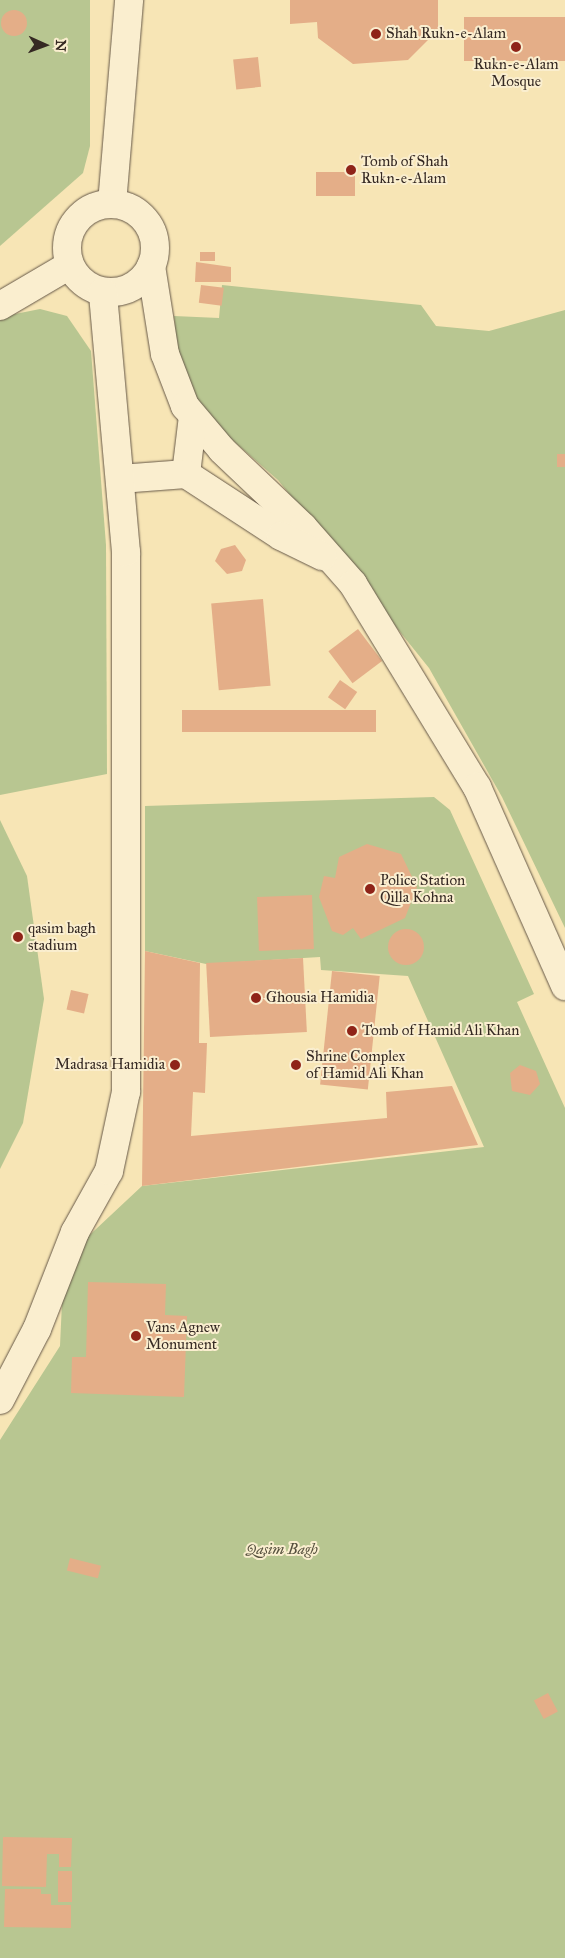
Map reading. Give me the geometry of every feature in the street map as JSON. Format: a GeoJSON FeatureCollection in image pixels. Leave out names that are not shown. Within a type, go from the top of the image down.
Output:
{"type":"FeatureCollection","features":[{"type":"Feature","properties":{"kind":"lane"},"geometry":{"type":"LineString","coordinates":[[112,204],[128,0]]}},
{"type":"Feature","properties":{"kind":"lane"},"geometry":{"type":"LineString","coordinates":[[151,266],[132,287],[103,292],[90,287],[70,265],[67,251],[75,223],[91,210],[112,204],[139,214],[148,225],[154,238],[151,266],[165,354],[185,406],[353,584],[477,787],[565,986]]}},
{"type":"Feature","properties":{"kind":"lane"},"geometry":{"type":"LineString","coordinates":[[0,306],[70,265]]}},
{"type":"Feature","properties":{"kind":"lane"},"geometry":{"type":"LineString","coordinates":[[0,1400],[36,1329],[76,1232],[109,1171],[126,1092],[126,630],[120,478],[103,292]]}},
{"type":"Feature","properties":{"kind":"lane"},"geometry":{"type":"LineString","coordinates":[[186,474],[193,416]]}},
{"type":"Feature","properties":{"kind":"lane"},"geometry":{"type":"LineString","coordinates":[[120,478],[186,474],[282,536],[330,560]]}},
{"type":"Feature","properties":{"kind":"green space"},"geometry":{"type":"Polygon","coordinates":[[[0,0],[90,0],[90,146],[83,173],[0,246],[0,0]]]}},
{"type":"Feature","properties":{"kind":"green space"},"geometry":{"type":"Polygon","coordinates":[[[222,285],[421,305],[436,326],[489,331],[565,310],[565,928],[502,797],[429,668],[278,480],[205,416],[195,399],[177,351],[174,316],[219,318],[222,285]]]}},
{"type":"Feature","properties":{"kind":"green space"},"geometry":{"type":"Polygon","coordinates":[[[40,309],[67,316],[91,351],[106,545],[107,774],[0,795],[0,317],[40,309]]]}},
{"type":"Feature","properties":{"kind":"green space","name":"Qasim Bagh"},"geometry":{"type":"Polygon","coordinates":[[[434,797],[450,810],[534,994],[517,1002],[565,1108],[565,1958],[0,1958],[0,1440],[60,1346],[64,1259],[142,1186],[484,1147],[408,976],[321,970],[320,957],[206,964],[145,951],[145,806],[434,797]]]}},
{"type":"Feature","properties":{"kind":"green space","name":"qasim bagh stadium"},"geometry":{"type":"Polygon","coordinates":[[[0,820],[27,876],[44,999],[23,1123],[0,1169],[0,820]]]}},
{"type":"Feature","properties":{"kind":"building","name":"Shah Rukn-e-Alam"},"geometry":{"type":"Polygon","coordinates":[[[290,0],[438,0],[438,30],[408,60],[353,64],[318,38],[317,22],[290,24],[290,0]]]}},
{"type":"Feature","properties":{"kind":"building"},"geometry":{"type":"Polygon","coordinates":[[[14,10],[23,14],[27,23],[23,32],[14,36],[5,32],[1,23],[5,14],[14,10]]]}},
{"type":"Feature","properties":{"kind":"building","name":"Rukn-e-Alam Mosque"},"geometry":{"type":"Polygon","coordinates":[[[464,17],[565,17],[565,61],[464,61],[464,17]]]}},
{"type":"Feature","properties":{"kind":"building"},"geometry":{"type":"Polygon","coordinates":[[[258,57],[261,87],[236,89],[233,60],[258,57]]]}},
{"type":"Feature","properties":{"kind":"building"},"geometry":{"type":"Polygon","coordinates":[[[316,172],[355,172],[355,196],[316,196],[316,172]]]}},
{"type":"Feature","properties":{"kind":"building"},"geometry":{"type":"Polygon","coordinates":[[[200,252],[215,252],[215,261],[200,261],[200,252]]]}},
{"type":"Feature","properties":{"kind":"building"},"geometry":{"type":"Polygon","coordinates":[[[196,262],[231,267],[231,282],[195,282],[196,262]]]}},
{"type":"Feature","properties":{"kind":"building"},"geometry":{"type":"Polygon","coordinates":[[[201,285],[224,288],[222,306],[199,303],[201,285]]]}},
{"type":"Feature","properties":{"kind":"building"},"geometry":{"type":"Polygon","coordinates":[[[557,454],[565,454],[565,467],[557,467],[557,454]]]}},
{"type":"Feature","properties":{"kind":"building"},"geometry":{"type":"Polygon","coordinates":[[[235,545],[246,560],[242,571],[227,574],[215,561],[221,549],[235,545]]]}},
{"type":"Feature","properties":{"kind":"building"},"geometry":{"type":"Polygon","coordinates":[[[263,599],[271,686],[219,690],[211,604],[263,599]]]}},
{"type":"Feature","properties":{"kind":"building"},"geometry":{"type":"Polygon","coordinates":[[[358,629],[382,661],[353,683],[328,651],[358,629]]]}},
{"type":"Feature","properties":{"kind":"building"},"geometry":{"type":"Polygon","coordinates":[[[340,680],[357,692],[345,709],[328,697],[340,680]]]}},
{"type":"Feature","properties":{"kind":"building"},"geometry":{"type":"Polygon","coordinates":[[[182,710],[376,710],[376,732],[182,732],[182,710]]]}},
{"type":"Feature","properties":{"kind":"building"},"geometry":{"type":"Polygon","coordinates":[[[367,844],[401,854],[417,887],[405,918],[361,939],[353,928],[343,935],[332,931],[319,897],[324,876],[335,878],[339,857],[367,844]]]}},
{"type":"Feature","properties":{"kind":"building"},"geometry":{"type":"Polygon","coordinates":[[[312,895],[314,949],[259,951],[257,897],[312,895]]]}},
{"type":"Feature","properties":{"kind":"building"},"geometry":{"type":"Polygon","coordinates":[[[406,929],[418,935],[424,947],[418,959],[406,965],[394,959],[388,947],[394,935],[406,929]]]}},
{"type":"Feature","properties":{"kind":"building","name":"Madrasa Hamidia"},"geometry":{"type":"Polygon","coordinates":[[[145,951],[200,963],[199,1043],[207,1043],[205,1093],[193,1092],[191,1136],[387,1118],[386,1092],[452,1086],[478,1145],[142,1186],[145,951]]]}},
{"type":"Feature","properties":{"kind":"building","name":"Ghousia Hamidia"},"geometry":{"type":"Polygon","coordinates":[[[303,958],[307,1032],[210,1037],[206,963],[303,958]]]}},
{"type":"Feature","properties":{"kind":"building","name":"Tomb of Hamid Ali Khan"},"geometry":{"type":"Polygon","coordinates":[[[332,971],[380,976],[368,1089],[320,1084],[332,971]]]}},
{"type":"Feature","properties":{"kind":"building"},"geometry":{"type":"Polygon","coordinates":[[[71,990],[89,994],[84,1014],[67,1009],[71,990]]]}},
{"type":"Feature","properties":{"kind":"building"},"geometry":{"type":"Polygon","coordinates":[[[520,1065],[536,1071],[540,1084],[530,1095],[512,1091],[510,1073],[520,1065]]]}},
{"type":"Feature","properties":{"kind":"building","name":"Vans Agnew Monument"},"geometry":{"type":"Polygon","coordinates":[[[88,1282],[166,1284],[165,1315],[187,1316],[184,1397],[71,1393],[72,1357],[86,1357],[88,1282]]]}},
{"type":"Feature","properties":{"kind":"building"},"geometry":{"type":"Polygon","coordinates":[[[70,1558],[101,1566],[98,1578],[67,1571],[70,1558]]]}},
{"type":"Feature","properties":{"kind":"building"},"geometry":{"type":"Polygon","coordinates":[[[548,1693],[558,1712],[544,1719],[534,1701],[548,1693]]]}},
{"type":"Feature","properties":{"kind":"building"},"geometry":{"type":"Polygon","coordinates":[[[3,1837],[72,1838],[71,1867],[59,1867],[59,1854],[47,1854],[46,1887],[2,1886],[3,1837]]]}},
{"type":"Feature","properties":{"kind":"building"},"geometry":{"type":"Polygon","coordinates":[[[58,1871],[72,1871],[72,1902],[58,1902],[58,1871]]]}},
{"type":"Feature","properties":{"kind":"building"},"geometry":{"type":"Polygon","coordinates":[[[5,1889],[41,1889],[41,1894],[51,1894],[51,1905],[71,1905],[71,1928],[4,1927],[5,1889]]]}},
{"type":"Feature","properties":{"kind":"place","name":"Shah Rukn-e-Alam"},"geometry":{"type":"Point","coordinates":[376,34]}},
{"type":"Feature","properties":{"kind":"place","name":"Rukn-e-Alam Mosque"},"geometry":{"type":"Point","coordinates":[516,47]}},
{"type":"Feature","properties":{"kind":"place","name":"Tomb of Shah Rukn-e-Alam"},"geometry":{"type":"Point","coordinates":[351,170]}},
{"type":"Feature","properties":{"kind":"place","name":"Police Station Qilla Kohna"},"geometry":{"type":"Point","coordinates":[370,889]}},
{"type":"Feature","properties":{"kind":"place","name":"qasim bagh stadium"},"geometry":{"type":"Point","coordinates":[18,937]}},
{"type":"Feature","properties":{"kind":"place","name":"Ghousia Hamidia"},"geometry":{"type":"Point","coordinates":[256,998]}},
{"type":"Feature","properties":{"kind":"place","name":"Tomb of Hamid Ali Khan"},"geometry":{"type":"Point","coordinates":[352,1031]}},
{"type":"Feature","properties":{"kind":"place","name":"Madrasa Hamidia"},"geometry":{"type":"Point","coordinates":[175,1065]}},
{"type":"Feature","properties":{"kind":"place","name":"Shrine Complex of Hamid Ali Khan"},"geometry":{"type":"Point","coordinates":[296,1065]}},
{"type":"Feature","properties":{"kind":"place","name":"Vans Agnew Monument"},"geometry":{"type":"Point","coordinates":[136,1336]}}]}
